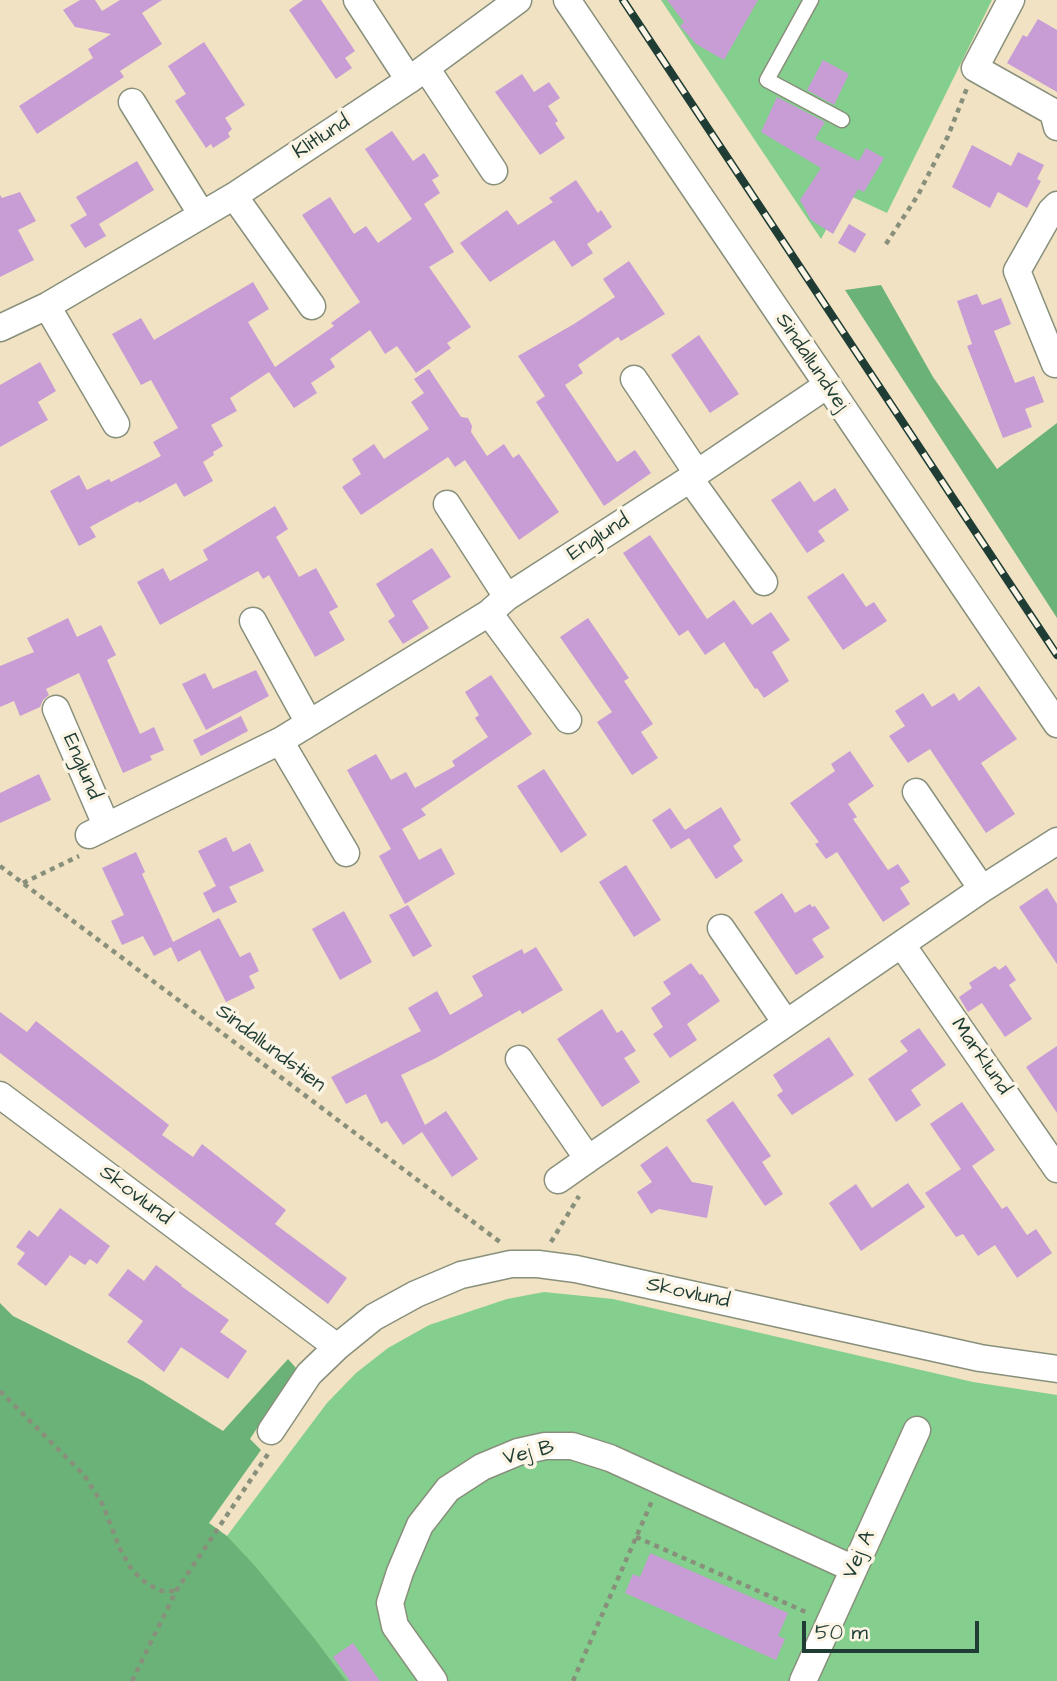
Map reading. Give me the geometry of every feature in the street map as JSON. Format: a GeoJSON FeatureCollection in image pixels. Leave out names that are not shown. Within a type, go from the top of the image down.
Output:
{"type":"FeatureCollection","features":[{"type":"Feature","properties":{"kind":"street"},"geometry":{"type":"LineString","coordinates":[[357,0],[494,171]]}},
{"type":"Feature","properties":{"kind":"street","name":"Klitlund"},"geometry":{"type":"LineString","coordinates":[[0,328],[47,306],[234,195],[417,74],[518,0]]}},
{"type":"Feature","properties":{"kind":"street","name":"Sindallundvej"},"geometry":{"type":"LineString","coordinates":[[567,0],[1057,724]]}},
{"type":"Feature","properties":{"kind":"street"},"geometry":{"type":"LineString","coordinates":[[1012,0],[975,68],[1053,113],[1057,127]]}},
{"type":"Feature","properties":{"kind":"street"},"geometry":{"type":"LineString","coordinates":[[132,102],[202,215]]}},
{"type":"Feature","properties":{"kind":"street"},"geometry":{"type":"LineString","coordinates":[[234,195],[312,306]]}},
{"type":"Feature","properties":{"kind":"street"},"geometry":{"type":"LineString","coordinates":[[1057,205],[1017,271],[1055,364],[1057,363]]}},
{"type":"Feature","properties":{"kind":"street"},"geometry":{"type":"LineString","coordinates":[[47,306],[116,424]]}},
{"type":"Feature","properties":{"kind":"street"},"geometry":{"type":"LineString","coordinates":[[634,379],[764,582]]}},
{"type":"Feature","properties":{"kind":"street","name":"Englund"},"geometry":{"type":"LineString","coordinates":[[56,709],[97,830],[281,741],[498,605],[827,386]]}},
{"type":"Feature","properties":{"kind":"street"},"geometry":{"type":"LineString","coordinates":[[447,504],[498,605],[568,720]]}},
{"type":"Feature","properties":{"kind":"street"},"geometry":{"type":"LineString","coordinates":[[253,621],[309,723]]}},
{"type":"Feature","properties":{"kind":"street"},"geometry":{"type":"LineString","coordinates":[[281,741],[346,853]]}},
{"type":"Feature","properties":{"kind":"street"},"geometry":{"type":"LineString","coordinates":[[916,792],[982,889]]}},
{"type":"Feature","properties":{"kind":"street"},"geometry":{"type":"LineString","coordinates":[[558,1180],[982,889],[1057,841]]}},
{"type":"Feature","properties":{"kind":"street"},"geometry":{"type":"LineString","coordinates":[[721,928],[786,1023]]}},
{"type":"Feature","properties":{"kind":"street","name":"Marklund"},"geometry":{"type":"LineString","coordinates":[[902,945],[1057,1170]]}},
{"type":"Feature","properties":{"kind":"street"},"geometry":{"type":"LineString","coordinates":[[519,1059],[588,1159]]}},
{"type":"Feature","properties":{"kind":"street","name":"Skovlund"},"geometry":{"type":"LineString","coordinates":[[0,1095],[337,1347]]}},
{"type":"Feature","properties":{"kind":"street","name":"Skovlund"},"geometry":{"type":"LineString","coordinates":[[271,1431],[298,1387],[337,1347],[374,1317],[416,1294],[461,1275],[511,1264],[576,1269],[980,1359],[1057,1369]]}},
{"type":"Feature","properties":{"kind":"street","name":"Vej A"},"geometry":{"type":"LineString","coordinates":[[803,1681],[917,1430]]}},
{"type":"Feature","properties":{"kind":"street","name":"Vej B"},"geometry":{"type":"LineString","coordinates":[[434,1681],[395,1626],[390,1603],[400,1572],[420,1525],[448,1489],[482,1467],[518,1452],[544,1446],[572,1446],[610,1458],[854,1569]]}},
{"type":"Feature","properties":{"kind":"lane"},"geometry":{"type":"LineString","coordinates":[[811,0],[767,80],[842,120]]}},
{"type":"Feature","properties":{"kind":"path"},"geometry":{"type":"LineString","coordinates":[[886,244],[918,195],[948,136],[975,68]]}},
{"type":"Feature","properties":{"kind":"path"},"geometry":{"type":"LineString","coordinates":[[23,883],[89,851],[97,830]]}},
{"type":"Feature","properties":{"kind":"path","name":"Sindallundstien"},"geometry":{"type":"LineString","coordinates":[[0,866],[505,1245],[511,1264]]}},
{"type":"Feature","properties":{"kind":"path"},"geometry":{"type":"LineString","coordinates":[[538,1264],[592,1174],[588,1159]]}},
{"type":"Feature","properties":{"kind":"path"},"geometry":{"type":"LineString","coordinates":[[0,1391],[85,1475],[103,1505],[120,1549],[132,1570],[147,1584],[162,1591],[176,1591]]}},
{"type":"Feature","properties":{"kind":"path"},"geometry":{"type":"LineString","coordinates":[[132,1681],[176,1591],[268,1452],[271,1431]]}},
{"type":"Feature","properties":{"kind":"path"},"geometry":{"type":"LineString","coordinates":[[573,1681],[660,1481]]}},
{"type":"Feature","properties":{"kind":"path"},"geometry":{"type":"LineString","coordinates":[[636,1536],[830,1622]]}},
{"type":"Feature","properties":{"kind":"green space"},"geometry":{"type":"Polygon","coordinates":[[[661,0],[992,0],[887,213],[846,194],[821,239],[661,0]]]}},
{"type":"Feature","properties":{"kind":"green space"},"geometry":{"type":"Polygon","coordinates":[[[881,285],[933,377],[997,469],[1057,423],[1057,618],[845,290],[881,285]]]}},
{"type":"Feature","properties":{"kind":"green space"},"geometry":{"type":"Polygon","coordinates":[[[544,1292],[613,1299],[973,1382],[1057,1395],[1057,1681],[156,1681],[227,1536],[327,1403],[356,1373],[388,1348],[429,1325],[507,1299],[544,1292]]]}},
{"type":"Feature","properties":{"kind":"green space"},"geometry":{"type":"Polygon","coordinates":[[[0,1303],[13,1316],[143,1381],[223,1431],[288,1359],[296,1368],[250,1439],[261,1450],[209,1523],[227,1536],[255,1566],[346,1681],[0,1681],[0,1303]]]}},
{"type":"Feature","properties":{"kind":"building"},"geometry":{"type":"Polygon","coordinates":[[[80,0],[95,0],[102,11],[120,0],[162,0],[142,13],[162,44],[120,71],[124,77],[37,134],[19,106],[93,58],[88,49],[111,34],[75,27],[63,10],[80,0]]]}},
{"type":"Feature","properties":{"kind":"building"},"geometry":{"type":"Polygon","coordinates":[[[303,0],[321,0],[355,51],[345,58],[352,68],[336,79],[289,10],[303,0]]]}},
{"type":"Feature","properties":{"kind":"building"},"geometry":{"type":"Polygon","coordinates":[[[667,0],[758,0],[724,60],[696,44],[680,26],[684,22],[667,0]]]}},
{"type":"Feature","properties":{"kind":"building"},"geometry":{"type":"Polygon","coordinates":[[[1038,19],[1057,30],[1057,92],[1007,63],[1023,35],[1027,37],[1038,19]]]}},
{"type":"Feature","properties":{"kind":"building"},"geometry":{"type":"Polygon","coordinates":[[[204,42],[245,105],[225,118],[232,129],[228,133],[230,137],[213,148],[211,144],[206,148],[175,101],[186,94],[168,66],[204,42]]]}},
{"type":"Feature","properties":{"kind":"building"},"geometry":{"type":"Polygon","coordinates":[[[823,60],[849,74],[834,105],[807,90],[823,60]]]}},
{"type":"Feature","properties":{"kind":"building"},"geometry":{"type":"Polygon","coordinates":[[[522,74],[534,92],[549,82],[560,98],[548,106],[565,138],[540,155],[495,92],[522,74]]]}},
{"type":"Feature","properties":{"kind":"building"},"geometry":{"type":"Polygon","coordinates":[[[777,97],[825,122],[815,139],[859,161],[866,148],[884,158],[864,192],[858,189],[833,234],[811,220],[800,200],[821,168],[761,132],[777,97]]]}},
{"type":"Feature","properties":{"kind":"building"},"geometry":{"type":"Polygon","coordinates":[[[392,131],[413,161],[424,153],[439,176],[432,180],[440,193],[424,204],[454,252],[429,267],[471,327],[447,343],[451,348],[416,373],[397,346],[385,354],[370,330],[330,359],[335,367],[311,383],[317,393],[294,408],[269,372],[230,398],[237,411],[211,425],[223,446],[203,462],[213,481],[184,497],[176,483],[139,503],[138,501],[90,527],[96,537],[79,546],[50,491],[79,475],[87,490],[109,479],[111,482],[161,456],[153,442],[178,428],[151,380],[141,385],[112,334],[141,318],[154,340],[253,282],[269,309],[248,322],[275,367],[334,326],[331,323],[360,302],[302,215],[330,197],[354,234],[366,226],[378,243],[412,219],[365,149],[392,131]]]}},
{"type":"Feature","properties":{"kind":"building"},"geometry":{"type":"Polygon","coordinates":[[[972,145],[1011,166],[1018,152],[1044,165],[1037,179],[1041,181],[1027,208],[998,192],[990,208],[952,187],[972,145]]]}},
{"type":"Feature","properties":{"kind":"building"},"geometry":{"type":"Polygon","coordinates":[[[137,161],[154,190],[99,224],[106,236],[85,248],[70,225],[87,215],[76,197],[137,161]]]}},
{"type":"Feature","properties":{"kind":"building"},"geometry":{"type":"Polygon","coordinates":[[[576,180],[598,213],[601,210],[612,227],[587,244],[593,253],[572,267],[554,240],[490,282],[460,243],[507,210],[518,225],[553,202],[549,198],[576,180]]]}},
{"type":"Feature","properties":{"kind":"building"},"geometry":{"type":"Polygon","coordinates":[[[20,192],[36,221],[18,230],[34,260],[0,277],[0,195],[2,198],[20,192]]]}},
{"type":"Feature","properties":{"kind":"building"},"geometry":{"type":"Polygon","coordinates":[[[849,224],[866,234],[855,253],[838,243],[849,224]]]}},
{"type":"Feature","properties":{"kind":"building"},"geometry":{"type":"Polygon","coordinates":[[[629,261],[665,314],[621,341],[618,337],[578,365],[583,373],[565,385],[617,462],[635,450],[651,473],[604,506],[536,402],[545,396],[518,356],[615,297],[603,279],[629,261]]]}},
{"type":"Feature","properties":{"kind":"building"},"geometry":{"type":"Polygon","coordinates":[[[977,294],[982,305],[1001,298],[1011,324],[994,331],[1015,383],[1034,376],[1044,402],[1025,409],[1032,427],[1003,438],[967,346],[972,344],[957,301],[977,294]]]}},
{"type":"Feature","properties":{"kind":"building"},"geometry":{"type":"Polygon","coordinates":[[[699,335],[739,394],[710,413],[671,355],[699,335]]]}},
{"type":"Feature","properties":{"kind":"building"},"geometry":{"type":"Polygon","coordinates":[[[40,362],[56,391],[38,402],[48,420],[0,447],[0,385],[40,362]]]}},
{"type":"Feature","properties":{"kind":"building"},"geometry":{"type":"Polygon","coordinates":[[[429,369],[461,417],[468,418],[472,426],[471,432],[487,456],[504,444],[513,458],[519,454],[559,512],[519,540],[465,460],[455,467],[448,457],[361,515],[342,487],[361,474],[352,459],[374,444],[384,459],[429,429],[411,402],[424,393],[414,379],[429,369]]]}},
{"type":"Feature","properties":{"kind":"building"},"geometry":{"type":"Polygon","coordinates":[[[800,481],[814,502],[835,488],[849,510],[818,531],[825,541],[807,553],[771,500],[800,481]]]}},
{"type":"Feature","properties":{"kind":"building"},"geometry":{"type":"Polygon","coordinates":[[[275,506],[288,529],[276,537],[299,577],[316,568],[338,607],[329,612],[345,640],[315,657],[269,575],[263,579],[258,571],[160,625],[137,582],[163,568],[170,581],[208,560],[203,550],[275,506]]]}},
{"type":"Feature","properties":{"kind":"building"},"geometry":{"type":"Polygon","coordinates":[[[650,535],[707,619],[734,600],[752,625],[771,612],[790,640],[772,652],[789,681],[764,698],[724,642],[705,655],[688,630],[679,636],[623,553],[650,535]]]}},
{"type":"Feature","properties":{"kind":"building"},"geometry":{"type":"Polygon","coordinates":[[[432,548],[451,577],[412,601],[429,628],[403,644],[388,621],[395,616],[376,584],[432,548]]]}},
{"type":"Feature","properties":{"kind":"building"},"geometry":{"type":"Polygon","coordinates":[[[843,573],[866,607],[874,602],[887,621],[843,650],[807,597],[843,573]]]}},
{"type":"Feature","properties":{"kind":"building"},"geometry":{"type":"Polygon","coordinates":[[[68,618],[77,637],[101,625],[116,655],[107,660],[140,734],[154,727],[164,750],[150,756],[152,760],[123,773],[79,673],[46,689],[49,695],[40,707],[20,716],[14,701],[0,707],[0,666],[34,652],[27,638],[68,618]]]}},
{"type":"Feature","properties":{"kind":"building"},"geometry":{"type":"Polygon","coordinates":[[[588,618],[629,678],[624,681],[653,724],[641,732],[658,758],[632,775],[597,722],[612,712],[560,637],[588,618]]]}},
{"type":"Feature","properties":{"kind":"building"},"geometry":{"type":"Polygon","coordinates":[[[256,670],[269,696],[206,730],[182,684],[205,673],[213,689],[256,670]]]}},
{"type":"Feature","properties":{"kind":"building"},"geometry":{"type":"Polygon","coordinates":[[[491,675],[532,734],[421,809],[426,815],[402,829],[419,860],[441,848],[455,874],[405,904],[379,856],[391,849],[347,770],[376,754],[391,780],[406,772],[415,788],[455,766],[452,761],[488,737],[475,718],[479,715],[465,692],[491,675]]]}},
{"type":"Feature","properties":{"kind":"building"},"geometry":{"type":"Polygon","coordinates":[[[979,686],[1017,739],[981,763],[1015,814],[986,833],[930,749],[908,763],[889,736],[905,726],[895,711],[923,693],[932,707],[954,693],[959,701],[979,686]]]}},
{"type":"Feature","properties":{"kind":"building"},"geometry":{"type":"Polygon","coordinates":[[[241,716],[248,731],[201,756],[193,740],[241,716]]]}},
{"type":"Feature","properties":{"kind":"building"},"geometry":{"type":"Polygon","coordinates":[[[850,751],[874,786],[848,804],[857,817],[853,819],[888,870],[898,864],[910,882],[900,888],[910,904],[883,922],[837,852],[826,859],[815,844],[819,842],[790,803],[835,771],[831,764],[850,751]]]}},
{"type":"Feature","properties":{"kind":"building"},"geometry":{"type":"Polygon","coordinates":[[[544,769],[587,835],[561,853],[517,786],[544,769]]]}},
{"type":"Feature","properties":{"kind":"building"},"geometry":{"type":"Polygon","coordinates":[[[39,774],[51,800],[0,823],[0,793],[39,774]]]}},
{"type":"Feature","properties":{"kind":"building"},"geometry":{"type":"Polygon","coordinates":[[[721,807],[741,840],[733,846],[743,861],[716,879],[689,838],[671,849],[652,820],[670,808],[685,830],[721,807]]]}},
{"type":"Feature","properties":{"kind":"building"},"geometry":{"type":"Polygon","coordinates":[[[226,837],[233,852],[250,843],[264,871],[229,887],[237,902],[213,913],[203,893],[216,886],[198,851],[226,837]]]}},
{"type":"Feature","properties":{"kind":"building"},"geometry":{"type":"Polygon","coordinates":[[[136,852],[145,872],[142,874],[173,942],[219,918],[240,957],[250,952],[259,971],[249,976],[255,988],[226,1002],[200,950],[178,962],[171,947],[154,956],[143,936],[122,945],[111,921],[124,915],[102,868],[136,852]]]}},
{"type":"Feature","properties":{"kind":"building"},"geometry":{"type":"Polygon","coordinates":[[[626,865],[661,920],[634,937],[599,882],[626,865]]]}},
{"type":"Feature","properties":{"kind":"building"},"geometry":{"type":"Polygon","coordinates":[[[1047,888],[1057,904],[1057,964],[1019,907],[1047,888]]]}},
{"type":"Feature","properties":{"kind":"building"},"geometry":{"type":"Polygon","coordinates":[[[782,893],[795,913],[810,904],[815,906],[830,928],[812,939],[824,957],[796,975],[754,912],[782,893]]]}},
{"type":"Feature","properties":{"kind":"building"},"geometry":{"type":"Polygon","coordinates":[[[408,905],[432,946],[413,957],[389,915],[408,905]]]}},
{"type":"Feature","properties":{"kind":"building"},"geometry":{"type":"Polygon","coordinates":[[[344,911],[372,962],[340,980],[312,929],[344,911]]]}},
{"type":"Feature","properties":{"kind":"building"},"geometry":{"type":"Polygon","coordinates":[[[536,947],[563,990],[522,1014],[520,1010],[401,1075],[425,1125],[446,1111],[478,1159],[452,1177],[422,1132],[403,1145],[387,1121],[381,1124],[366,1094],[346,1104],[331,1077],[421,1031],[408,1008],[437,991],[450,1015],[483,996],[472,976],[522,949],[524,954],[536,947]]]}},
{"type":"Feature","properties":{"kind":"building"},"geometry":{"type":"Polygon","coordinates":[[[691,963],[720,1001],[687,1024],[697,1040],[670,1058],[653,1034],[663,1027],[651,1008],[671,994],[663,982],[691,963]]]}},
{"type":"Feature","properties":{"kind":"building"},"geometry":{"type":"Polygon","coordinates":[[[1006,965],[1016,980],[1009,985],[1032,1019],[1005,1037],[982,1003],[968,1012],[959,997],[972,988],[969,983],[995,966],[999,970],[1006,965]]]}},
{"type":"Feature","properties":{"kind":"building"},"geometry":{"type":"Polygon","coordinates":[[[602,1009],[617,1033],[622,1030],[636,1051],[624,1058],[640,1082],[602,1107],[557,1039],[602,1009]]]}},
{"type":"Feature","properties":{"kind":"building"},"geometry":{"type":"Polygon","coordinates":[[[0,1012],[27,1032],[36,1021],[169,1125],[162,1135],[193,1157],[202,1144],[286,1210],[275,1224],[347,1278],[328,1304],[0,1053],[0,1012]]]}},
{"type":"Feature","properties":{"kind":"building"},"geometry":{"type":"Polygon","coordinates":[[[919,1028],[946,1065],[911,1090],[921,1105],[896,1122],[868,1079],[908,1051],[900,1041],[919,1028]]]}},
{"type":"Feature","properties":{"kind":"building"},"geometry":{"type":"Polygon","coordinates":[[[829,1037],[854,1075],[792,1115],[777,1095],[783,1091],[773,1075],[829,1037]]]}},
{"type":"Feature","properties":{"kind":"building"},"geometry":{"type":"Polygon","coordinates":[[[1057,1046],[1057,1113],[1026,1067],[1057,1046]]]}},
{"type":"Feature","properties":{"kind":"building"},"geometry":{"type":"Polygon","coordinates":[[[733,1101],[771,1156],[762,1162],[783,1194],[765,1206],[706,1120],[733,1101]]]}},
{"type":"Feature","properties":{"kind":"building"},"geometry":{"type":"Polygon","coordinates":[[[962,1102],[995,1150],[972,1166],[1002,1209],[1007,1206],[1027,1235],[1036,1229],[1052,1253],[1017,1278],[995,1245],[978,1256],[963,1234],[956,1237],[925,1193],[961,1169],[930,1124],[962,1102]]]}},
{"type":"Feature","properties":{"kind":"building"},"geometry":{"type":"Polygon","coordinates":[[[667,1146],[692,1182],[713,1186],[707,1218],[659,1209],[651,1214],[637,1192],[652,1182],[640,1165],[667,1146]]]}},
{"type":"Feature","properties":{"kind":"building"},"geometry":{"type":"Polygon","coordinates":[[[908,1183],[925,1207],[861,1251],[829,1203],[856,1184],[872,1208],[908,1183]]]}},
{"type":"Feature","properties":{"kind":"building"},"geometry":{"type":"Polygon","coordinates":[[[60,1208],[110,1246],[97,1264],[90,1259],[85,1265],[70,1255],[46,1286],[17,1264],[25,1253],[16,1247],[29,1230],[38,1237],[60,1208]]]}},
{"type":"Feature","properties":{"kind":"building"},"geometry":{"type":"Polygon","coordinates":[[[156,1265],[229,1320],[220,1332],[247,1351],[228,1379],[181,1347],[164,1372],[127,1342],[143,1321],[108,1295],[128,1269],[144,1281],[156,1265]]]}},
{"type":"Feature","properties":{"kind":"building"},"geometry":{"type":"Polygon","coordinates":[[[650,1553],[788,1613],[778,1636],[785,1639],[776,1660],[625,1593],[633,1574],[640,1577],[650,1553]]]}},
{"type":"Feature","properties":{"kind":"building"},"geometry":{"type":"Polygon","coordinates":[[[353,1643],[380,1681],[350,1681],[333,1657],[353,1643]]]}},
{"type":"Feature","properties":{"kind":"railway"},"geometry":{"type":"LineString","coordinates":[[623,0],[1057,655]]}}]}
